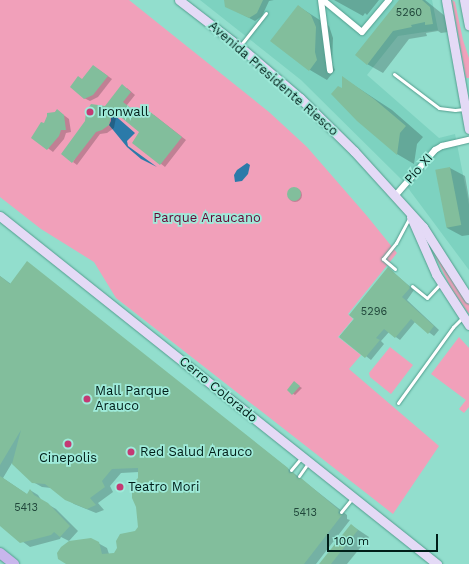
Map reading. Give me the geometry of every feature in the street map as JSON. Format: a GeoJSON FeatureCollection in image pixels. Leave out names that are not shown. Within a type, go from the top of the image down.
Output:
{"type":"FeatureCollection","features":[{"type":"Feature","properties":{"kind":"main road","name":"Avenida Presidente Riesco"},"geometry":{"type":"LineString","coordinates":[[179,0],[190,3],[327,123],[423,227],[469,299]]}},
{"type":"Feature","properties":{"kind":"main road"},"geometry":{"type":"LineString","coordinates":[[446,0],[469,129]]}},
{"type":"Feature","properties":{"kind":"main road"},"geometry":{"type":"LineString","coordinates":[[464,0],[469,26]]}},
{"type":"Feature","properties":{"kind":"main road","name":"Avenida Presidente Riesco"},"geometry":{"type":"LineString","coordinates":[[411,215],[427,256],[441,282],[469,325]]}},
{"type":"Feature","properties":{"kind":"main road","name":"Cerro Colorado"},"geometry":{"type":"LineString","coordinates":[[0,216],[309,462],[354,496],[437,564]]}},
{"type":"Feature","properties":{"kind":"main road"},"geometry":{"type":"LineString","coordinates":[[0,553],[14,564]]}},
{"type":"Feature","properties":{"kind":"street"},"geometry":{"type":"LineString","coordinates":[[322,0],[362,32],[389,0]]}},
{"type":"Feature","properties":{"kind":"street"},"geometry":{"type":"LineString","coordinates":[[322,0],[330,70]]}},
{"type":"Feature","properties":{"kind":"street","name":"Pío XI"},"geometry":{"type":"LineString","coordinates":[[395,196],[435,150],[442,146],[469,140]]}},
{"type":"Feature","properties":{"kind":"lane"},"geometry":{"type":"LineString","coordinates":[[240,47],[266,13]]}},
{"type":"Feature","properties":{"kind":"lane"},"geometry":{"type":"LineString","coordinates":[[394,74],[439,108],[456,110],[465,108]]}},
{"type":"Feature","properties":{"kind":"lane"},"geometry":{"type":"LineString","coordinates":[[395,269],[383,259],[396,242],[411,215]]}},
{"type":"Feature","properties":{"kind":"lane"},"geometry":{"type":"LineString","coordinates":[[412,286],[427,298],[441,282]]}},
{"type":"Feature","properties":{"kind":"lane"},"geometry":{"type":"LineString","coordinates":[[398,403],[453,327],[463,317]]}},
{"type":"Feature","properties":{"kind":"lane"},"geometry":{"type":"LineString","coordinates":[[291,470],[302,456]]}},
{"type":"Feature","properties":{"kind":"lane"},"geometry":{"type":"LineString","coordinates":[[298,476],[309,462]]}},
{"type":"Feature","properties":{"kind":"lane"},"geometry":{"type":"LineString","coordinates":[[341,512],[354,496]]}},
{"type":"Feature","properties":{"kind":"shaded area"},"geometry":{"type":"Polygon","coordinates":[[[200,0],[432,0],[438,30],[398,36],[367,75],[439,138],[455,134],[469,205],[469,270],[402,180],[301,80],[200,0]]]}},
{"type":"Feature","properties":{"kind":"green space","name":"Parque Araucano"},"geometry":{"type":"Polygon","coordinates":[[[0,0],[129,0],[269,112],[307,147],[397,253],[348,314],[353,319],[338,337],[361,355],[349,369],[439,446],[393,514],[116,298],[94,262],[41,229],[0,197],[0,0]]]}},
{"type":"Feature","properties":{"kind":"green space"},"geometry":{"type":"Polygon","coordinates":[[[452,0],[455,2],[463,40],[469,58],[469,78],[466,78],[452,0]]]}},
{"type":"Feature","properties":{"kind":"green space"},"geometry":{"type":"Polygon","coordinates":[[[433,251],[469,301],[469,314],[451,288],[433,251]]]}},
{"type":"Feature","properties":{"kind":"green space"},"geometry":{"type":"Polygon","coordinates":[[[459,337],[469,348],[469,407],[464,413],[459,409],[466,400],[431,374],[459,337]]]}},
{"type":"Feature","properties":{"kind":"green space"},"geometry":{"type":"Polygon","coordinates":[[[390,347],[413,365],[391,394],[370,377],[369,373],[390,347]]]}},
{"type":"Feature","properties":{"kind":"water"},"geometry":{"type":"Polygon","coordinates":[[[111,112],[135,133],[127,141],[128,146],[157,167],[141,159],[127,147],[109,125],[111,121],[111,112]]]}},
{"type":"Feature","properties":{"kind":"water"},"geometry":{"type":"Polygon","coordinates":[[[247,163],[250,165],[248,174],[242,181],[235,182],[234,175],[237,170],[247,163]]]}},
{"type":"Feature","properties":{"kind":"building"},"geometry":{"type":"Polygon","coordinates":[[[224,0],[263,0],[257,13],[249,18],[225,7],[224,0]]]}},
{"type":"Feature","properties":{"kind":"building"},"geometry":{"type":"Polygon","coordinates":[[[399,0],[422,0],[430,7],[433,24],[425,25],[425,22],[411,25],[412,27],[393,31],[367,65],[355,55],[399,0]]]}},
{"type":"Feature","properties":{"kind":"building"},"geometry":{"type":"Polygon","coordinates":[[[298,5],[311,15],[316,27],[315,52],[317,60],[309,71],[270,41],[298,5]]]}},
{"type":"Feature","properties":{"kind":"building"},"geometry":{"type":"Polygon","coordinates":[[[93,65],[108,76],[93,95],[84,99],[70,87],[78,76],[82,79],[93,65]]]}},
{"type":"Feature","properties":{"kind":"building"},"geometry":{"type":"Polygon","coordinates":[[[342,76],[374,99],[406,126],[400,133],[397,155],[357,121],[331,94],[338,86],[342,88],[342,76]]]}},
{"type":"Feature","properties":{"kind":"building"},"geometry":{"type":"Polygon","coordinates":[[[122,84],[131,92],[123,102],[143,118],[149,111],[182,137],[160,165],[132,143],[139,132],[112,110],[109,125],[96,132],[72,163],[61,154],[85,121],[86,112],[91,104],[105,106],[122,84]]]}},
{"type":"Feature","properties":{"kind":"building"},"geometry":{"type":"Polygon","coordinates":[[[57,109],[64,115],[66,130],[61,130],[59,136],[47,150],[31,138],[41,122],[44,123],[47,113],[55,112],[57,109]]]}},
{"type":"Feature","properties":{"kind":"building"},"geometry":{"type":"Polygon","coordinates":[[[450,167],[461,225],[447,228],[435,170],[450,167]]]}},
{"type":"Feature","properties":{"kind":"building"},"geometry":{"type":"Polygon","coordinates":[[[294,187],[299,189],[301,194],[299,199],[294,201],[289,199],[287,194],[289,189],[294,187]]]}},
{"type":"Feature","properties":{"kind":"building","name":"Mall Parque Arauco"},"geometry":{"type":"Polygon","coordinates":[[[27,261],[288,468],[289,473],[293,472],[297,478],[301,478],[339,510],[338,513],[342,515],[304,564],[66,564],[58,559],[57,553],[61,547],[69,541],[91,538],[99,542],[102,554],[114,553],[117,548],[116,541],[120,534],[135,531],[138,527],[136,507],[132,498],[132,484],[138,478],[138,468],[112,469],[102,481],[105,487],[90,498],[96,505],[87,509],[65,500],[45,484],[32,483],[12,464],[21,430],[0,465],[0,276],[10,284],[27,261]]]}},
{"type":"Feature","properties":{"kind":"building"},"geometry":{"type":"Polygon","coordinates":[[[388,267],[410,288],[402,297],[434,326],[428,334],[411,319],[395,338],[384,329],[376,338],[380,340],[365,358],[339,337],[354,319],[349,315],[388,267]]]}},
{"type":"Feature","properties":{"kind":"building"},"geometry":{"type":"Polygon","coordinates":[[[294,381],[300,386],[292,395],[287,390],[294,381]]]}},
{"type":"Feature","properties":{"kind":"building"},"geometry":{"type":"Polygon","coordinates":[[[0,476],[27,494],[30,489],[34,495],[48,503],[70,526],[60,537],[54,532],[51,535],[20,543],[0,526],[0,476]]]}},
{"type":"Feature","properties":{"kind":"building"},"geometry":{"type":"Polygon","coordinates":[[[351,524],[358,530],[331,564],[319,564],[351,524]]]}},
{"type":"Feature","properties":{"kind":"place","name":"Ironwall"},"geometry":{"type":"Point","coordinates":[90,112]}},
{"type":"Feature","properties":{"kind":"place","name":"Mall Parque Arauco"},"geometry":{"type":"Point","coordinates":[87,399]}},
{"type":"Feature","properties":{"kind":"place","name":"Cinepolis"},"geometry":{"type":"Point","coordinates":[68,444]}},
{"type":"Feature","properties":{"kind":"place","name":"Red Salud Arauco"},"geometry":{"type":"Point","coordinates":[131,452]}},
{"type":"Feature","properties":{"kind":"place","name":"Teatro Mori"},"geometry":{"type":"Point","coordinates":[120,487]}}]}
